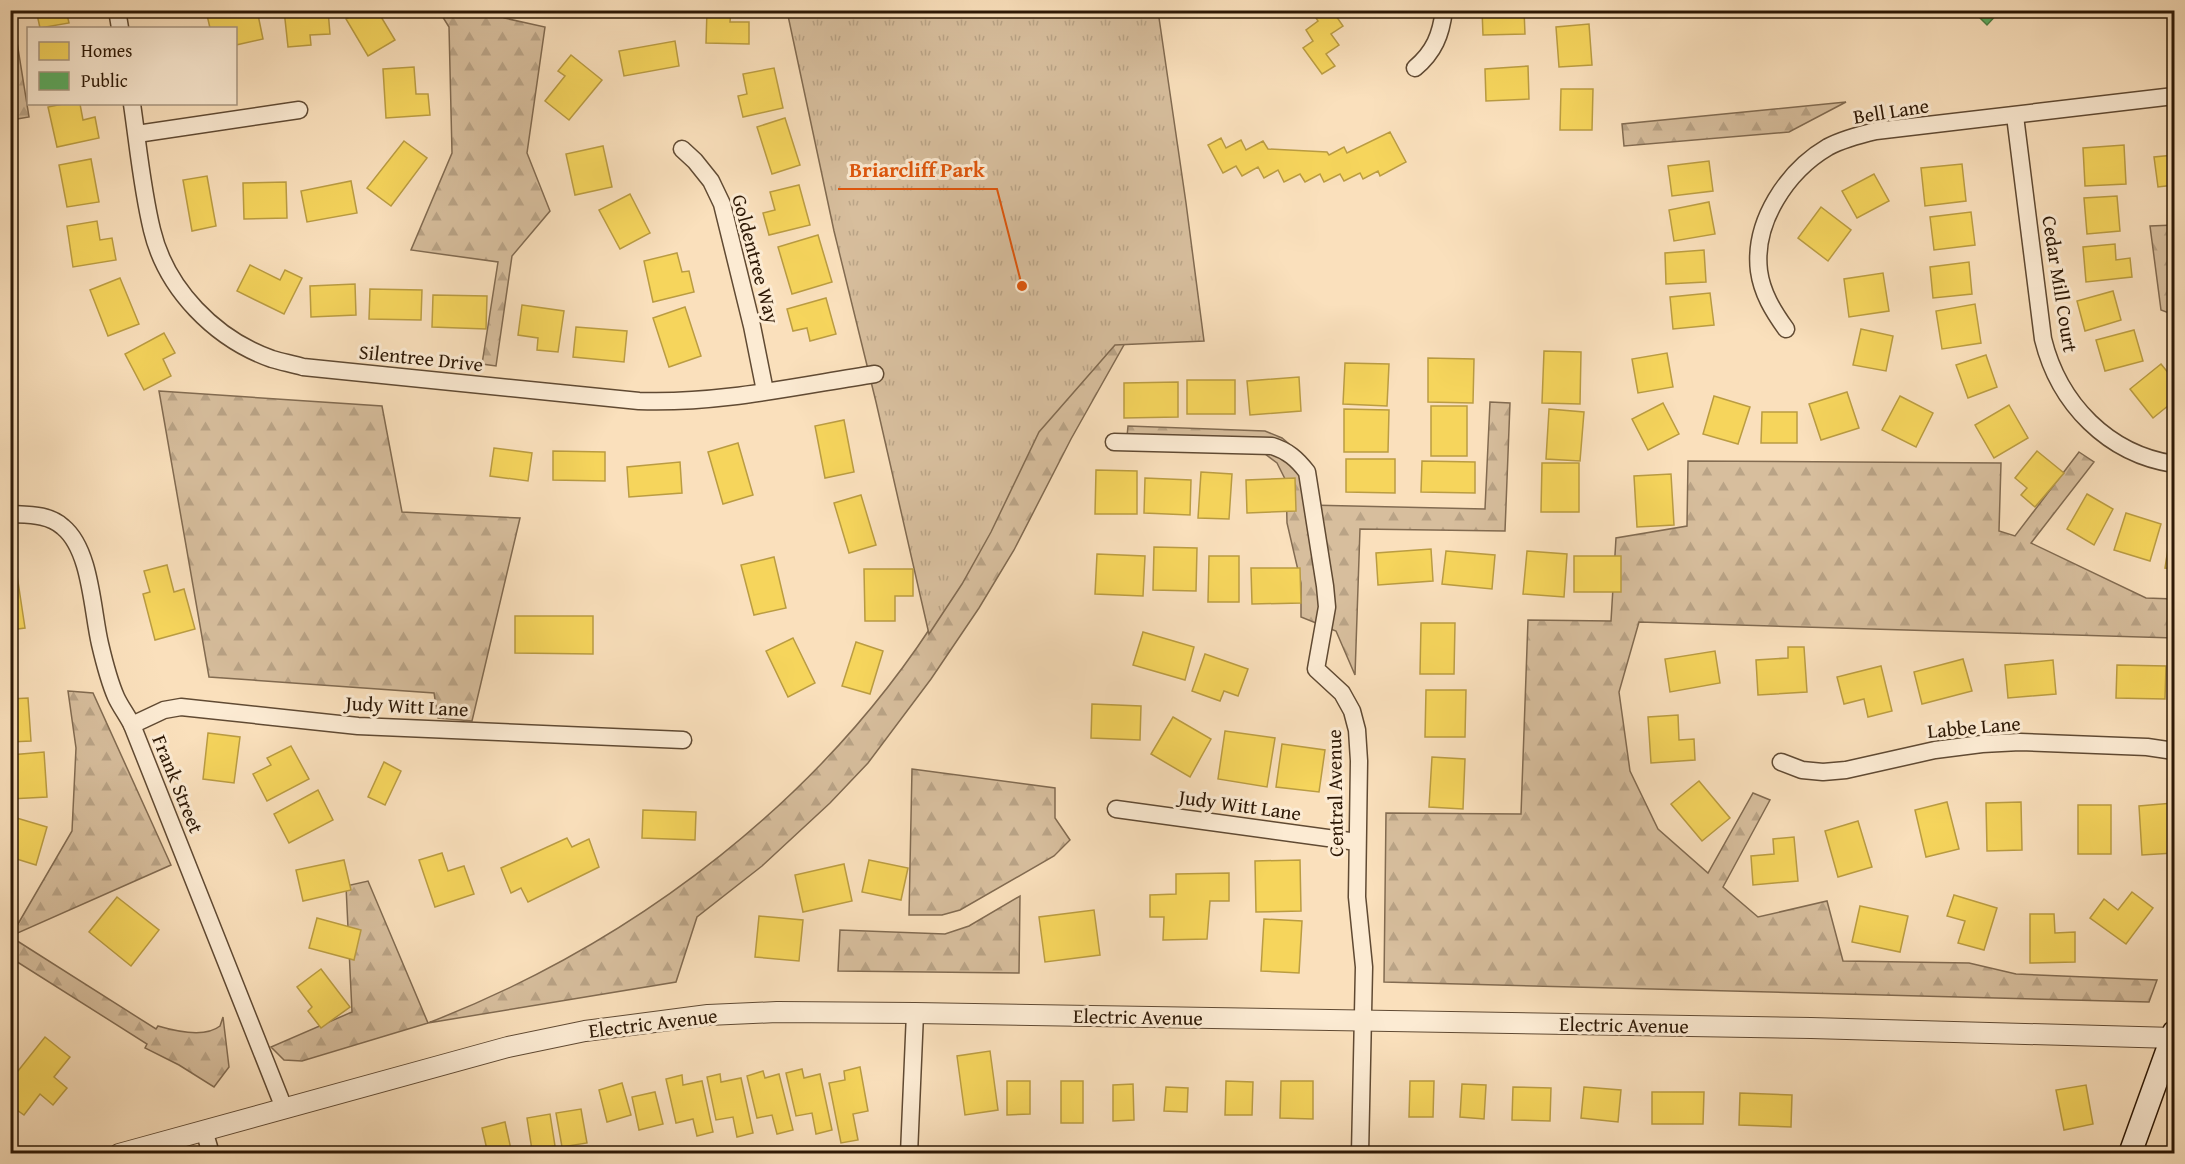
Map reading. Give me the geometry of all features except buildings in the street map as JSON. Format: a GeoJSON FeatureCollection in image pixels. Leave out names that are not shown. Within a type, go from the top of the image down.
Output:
{"type":"FeatureCollection","features":[{"type":"Feature","properties":{"kind":"main road"},"geometry":{"type":"LineString","coordinates":[[2130,1154],[2174,1036]]}},
{"type":"Feature","properties":{"kind":"street"},"geometry":{"type":"LineString","coordinates":[[117,10],[120,27]]}},
{"type":"Feature","properties":{"kind":"street"},"geometry":{"type":"LineString","coordinates":[[1415,68],[1435,46],[1442,28],[1444,10]]}},
{"type":"Feature","properties":{"kind":"street","name":"Bell Lane"},"geometry":{"type":"LineString","coordinates":[[1786,329],[1773,312],[1764,291],[1759,270],[1760,248],[1765,224],[1790,178],[1828,147],[1853,136],[1876,131],[2175,96]]}},
{"type":"Feature","properties":{"kind":"street","name":"Silentree Drive"},"geometry":{"type":"LineString","coordinates":[[132,105],[153,231],[164,261],[179,288],[199,313],[222,332],[272,359],[303,367],[639,401],[702,400],[875,374]]}},
{"type":"Feature","properties":{"kind":"street"},"geometry":{"type":"LineString","coordinates":[[137,134],[299,110]]}},
{"type":"Feature","properties":{"kind":"street","name":"Cedar Mill Court"},"geometry":{"type":"LineString","coordinates":[[2015,116],[2043,339],[2048,359],[2074,407],[2111,441],[2128,451],[2154,461],[2175,464]]}},
{"type":"Feature","properties":{"kind":"street","name":"Goldentree Way"},"geometry":{"type":"LineString","coordinates":[[682,149],[711,181],[722,204],[752,326],[765,391]]}},
{"type":"Feature","properties":{"kind":"street","name":"Central Avenue"},"geometry":{"type":"LineString","coordinates":[[1114,442],[1272,446],[1283,449],[1298,459],[1306,472],[1326,596],[1316,669],[1342,693],[1352,711],[1357,730],[1357,897],[1364,967],[1360,1154]]}},
{"type":"Feature","properties":{"kind":"street","name":"Frank Street"},"geometry":{"type":"LineString","coordinates":[[10,514],[51,519],[69,532],[76,543],[84,565],[100,643],[115,696],[132,725],[284,1108]]}},
{"type":"Feature","properties":{"kind":"street","name":"Judy Witt Lane"},"geometry":{"type":"LineString","coordinates":[[132,725],[164,710],[181,707],[358,726],[683,740]]}},
{"type":"Feature","properties":{"kind":"street","name":"Labbe Lane"},"geometry":{"type":"LineString","coordinates":[[1781,762],[1802,770],[1824,772],[1846,770],[1935,750],[2020,742],[2147,747],[2175,751]]}},
{"type":"Feature","properties":{"kind":"street","name":"Judy Witt Lane"},"geometry":{"type":"LineString","coordinates":[[1116,809],[1357,842]]}},
{"type":"Feature","properties":{"kind":"street","name":"Electric Avenue"},"geometry":{"type":"LineString","coordinates":[[119,1154],[508,1047],[585,1031],[708,1015],[777,1012],[915,1013],[2174,1036]]}},
{"type":"Feature","properties":{"kind":"street"},"geometry":{"type":"LineString","coordinates":[[909,1154],[915,1013]]}},
{"type":"Feature","properties":{"kind":"street"},"geometry":{"type":"LineString","coordinates":[[204,1130],[211,1154]]}},
{"type":"Feature","properties":{"kind":"green space"},"geometry":{"type":"Polygon","coordinates":[[[10,11],[12,11],[29,117],[11,120],[10,11]]]}},
{"type":"Feature","properties":{"kind":"green space"},"geometry":{"type":"Polygon","coordinates":[[[439,11],[503,11],[504,18],[545,27],[527,153],[550,211],[512,256],[496,366],[482,364],[498,262],[411,250],[452,153],[449,27],[439,11]]]}},
{"type":"Feature","properties":{"kind":"green space"},"geometry":{"type":"Polygon","coordinates":[[[787,11],[1158,11],[1204,341],[1115,345],[1039,432],[991,532],[962,584],[929,634],[834,231],[787,11]]]}},
{"type":"Feature","properties":{"kind":"green space"},"geometry":{"type":"Polygon","coordinates":[[[1846,102],[1789,132],[1624,146],[1622,124],[1846,102]]]}},
{"type":"Feature","properties":{"kind":"green space"},"geometry":{"type":"Polygon","coordinates":[[[2174,225],[2174,315],[2161,310],[2150,226],[2174,225]]]}},
{"type":"Feature","properties":{"kind":"green space"},"geometry":{"type":"Polygon","coordinates":[[[1113,343],[1125,343],[1071,439],[1014,550],[979,608],[931,679],[868,763],[830,803],[762,866],[697,917],[676,982],[428,1023],[505,990],[580,951],[652,906],[720,856],[784,800],[843,740],[897,675],[945,605],[1034,434],[1113,343]]]}},
{"type":"Feature","properties":{"kind":"green space"},"geometry":{"type":"Polygon","coordinates":[[[159,391],[382,406],[402,512],[520,518],[472,721],[438,718],[434,693],[209,677],[159,391]]]}},
{"type":"Feature","properties":{"kind":"green space"},"geometry":{"type":"Polygon","coordinates":[[[1490,402],[1510,403],[1505,531],[1360,529],[1355,675],[1336,631],[1301,617],[1301,583],[1287,523],[1286,481],[1277,463],[1265,454],[1126,447],[1128,426],[1265,431],[1282,438],[1296,450],[1308,505],[1485,509],[1490,402]]]}},
{"type":"Feature","properties":{"kind":"green space"},"geometry":{"type":"Polygon","coordinates":[[[2079,452],[2094,462],[2031,543],[2146,598],[2174,599],[2174,638],[1639,622],[1619,692],[1630,771],[1658,829],[1708,873],[1753,793],[1770,800],[1723,887],[1758,917],[1827,901],[1843,961],[1969,963],[2016,974],[2157,980],[2149,1002],[1384,982],[1386,813],[1521,814],[1528,620],[1611,621],[1616,538],[1687,526],[1688,461],[2001,463],[1999,531],[2015,536],[2079,452]]]}},
{"type":"Feature","properties":{"kind":"green space"},"geometry":{"type":"Polygon","coordinates":[[[68,691],[93,693],[171,865],[11,936],[72,831],[76,748],[68,691]]]}},
{"type":"Feature","properties":{"kind":"green space"},"geometry":{"type":"Polygon","coordinates":[[[912,769],[1055,788],[1055,818],[1070,840],[1054,856],[960,910],[942,915],[909,915],[912,769]]]}},
{"type":"Feature","properties":{"kind":"green space"},"geometry":{"type":"Polygon","coordinates":[[[368,881],[428,1023],[302,1061],[284,1060],[271,1047],[352,1012],[346,886],[368,881]]]}},
{"type":"Feature","properties":{"kind":"green space"},"geometry":{"type":"Polygon","coordinates":[[[1020,896],[1019,973],[838,971],[840,930],[945,934],[969,926],[1020,896]]]}},
{"type":"Feature","properties":{"kind":"green space"},"geometry":{"type":"Polygon","coordinates":[[[11,937],[156,1029],[158,1026],[181,1031],[206,1032],[220,1026],[223,1017],[229,1067],[214,1087],[179,1065],[145,1048],[147,1044],[11,958],[11,937]]]}},
{"type":"Feature","properties":{"kind":"place","name":"Briarcliff Park"},"geometry":{"type":"Point","coordinates":[1022,286]}}]}
